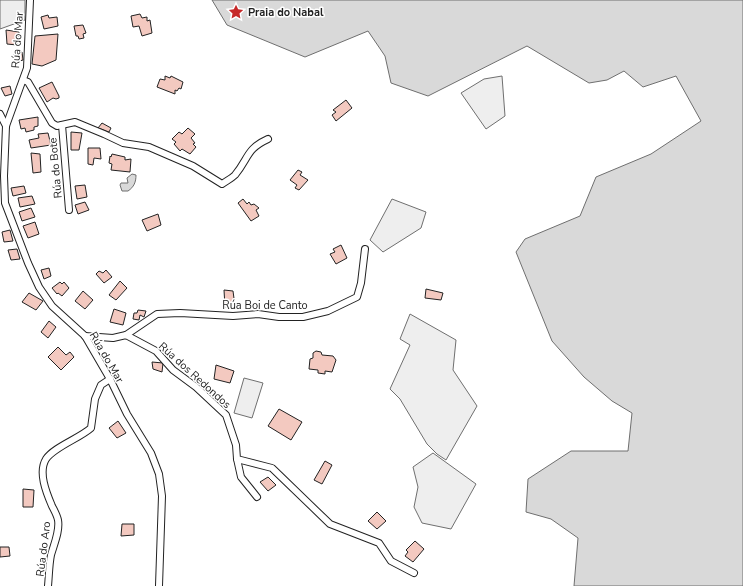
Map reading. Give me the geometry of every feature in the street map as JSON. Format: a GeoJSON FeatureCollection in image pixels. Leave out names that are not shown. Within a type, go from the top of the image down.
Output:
{"type":"FeatureCollection","features":[{"type":"Feature","properties":{"kind":"street","name":"Rúa do Mar"},"geometry":{"type":"LineString","coordinates":[[30,0],[27,68],[6,126],[2,202],[39,287],[52,306],[85,336],[110,379],[127,414],[151,453],[159,474],[162,496],[159,586]]}},
{"type":"Feature","properties":{"kind":"street"},"geometry":{"type":"LineString","coordinates":[[23,80],[28,82],[52,122],[57,126],[75,122],[123,143],[149,147],[193,166],[222,184],[234,176],[257,144],[268,139]]}},
{"type":"Feature","properties":{"kind":"street","name":"Rúa do Mar"},"geometry":{"type":"LineString","coordinates":[[0,114],[6,126]]}},
{"type":"Feature","properties":{"kind":"street","name":"Rúa do Bote"},"geometry":{"type":"LineString","coordinates":[[62,125],[69,210]]}},
{"type":"Feature","properties":{"kind":"street","name":"Rúa Boi de Canto"},"geometry":{"type":"LineString","coordinates":[[126,335],[157,314],[180,313],[233,316],[258,314],[279,317],[303,317],[328,311],[357,297],[362,283],[365,249]]}},
{"type":"Feature","properties":{"kind":"street"},"geometry":{"type":"LineString","coordinates":[[85,336],[113,338],[126,335]]}},
{"type":"Feature","properties":{"kind":"street","name":"Rúa dos Redondos"},"geometry":{"type":"LineString","coordinates":[[126,335],[156,350],[172,370],[196,387],[226,415],[236,445],[241,477],[257,497]]}},
{"type":"Feature","properties":{"kind":"street","name":"Rúa do Aro"},"geometry":{"type":"LineString","coordinates":[[48,586],[50,557],[56,539],[58,520],[43,480],[45,460],[50,454],[91,428],[95,399],[101,385],[110,379]]}},
{"type":"Feature","properties":{"kind":"street"},"geometry":{"type":"LineString","coordinates":[[238,459],[272,468],[330,524],[379,543],[391,561],[414,573]]}},
{"type":"Feature","properties":{"kind":"shaded area"},"geometry":{"type":"Polygon","coordinates":[[[0,0],[25,0],[25,20],[0,29],[0,0]]]}},
{"type":"Feature","properties":{"kind":"shaded area"},"geometry":{"type":"Polygon","coordinates":[[[212,0],[743,0],[743,586],[574,586],[578,538],[551,519],[526,512],[528,479],[571,451],[628,451],[632,413],[612,401],[584,377],[552,341],[516,252],[525,239],[580,216],[596,177],[651,154],[701,121],[676,76],[643,87],[624,71],[607,80],[589,83],[527,46],[428,96],[391,83],[385,56],[368,31],[305,57],[227,25],[212,0]]]}},
{"type":"Feature","properties":{"kind":"shaded area"},"geometry":{"type":"Polygon","coordinates":[[[502,76],[505,116],[486,129],[461,93],[484,79],[502,76]]]}},
{"type":"Feature","properties":{"kind":"shaded area"},"geometry":{"type":"Polygon","coordinates":[[[132,174],[136,175],[133,186],[128,191],[122,191],[120,185],[121,183],[128,183],[127,178],[132,174]]]}},
{"type":"Feature","properties":{"kind":"shaded area"},"geometry":{"type":"Polygon","coordinates":[[[392,199],[426,212],[421,228],[383,252],[370,240],[392,199]]]}},
{"type":"Feature","properties":{"kind":"shaded area"},"geometry":{"type":"Polygon","coordinates":[[[410,314],[456,340],[453,370],[477,406],[446,460],[437,454],[427,444],[400,399],[390,389],[410,345],[400,339],[410,314]]]}},
{"type":"Feature","properties":{"kind":"shaded area"},"geometry":{"type":"Polygon","coordinates":[[[244,378],[263,383],[252,418],[234,413],[244,378]]]}},
{"type":"Feature","properties":{"kind":"shaded area"},"geometry":{"type":"Polygon","coordinates":[[[433,453],[476,484],[451,529],[422,523],[414,507],[418,487],[413,467],[433,453]]]}},
{"type":"Feature","properties":{"kind":"building"},"geometry":{"type":"Polygon","coordinates":[[[140,14],[142,18],[147,17],[147,21],[150,20],[152,33],[142,36],[139,26],[133,27],[131,16],[140,14]]]}},
{"type":"Feature","properties":{"kind":"building"},"geometry":{"type":"Polygon","coordinates":[[[48,15],[49,18],[57,17],[58,26],[44,29],[41,17],[48,15]]]}},
{"type":"Feature","properties":{"kind":"building"},"geometry":{"type":"Polygon","coordinates":[[[83,25],[86,33],[83,34],[84,38],[79,39],[78,36],[76,36],[74,26],[83,25]]]}},
{"type":"Feature","properties":{"kind":"building"},"geometry":{"type":"Polygon","coordinates":[[[6,30],[19,32],[17,45],[7,44],[6,30]]]}},
{"type":"Feature","properties":{"kind":"building"},"geometry":{"type":"Polygon","coordinates":[[[58,34],[56,60],[42,66],[32,64],[35,36],[58,34]]]}},
{"type":"Feature","properties":{"kind":"building"},"geometry":{"type":"Polygon","coordinates":[[[22,52],[23,60],[16,62],[14,54],[22,52]]]}},
{"type":"Feature","properties":{"kind":"building"},"geometry":{"type":"Polygon","coordinates":[[[165,76],[170,78],[171,76],[183,82],[181,89],[179,88],[177,91],[175,90],[175,94],[157,87],[160,79],[165,80],[165,76]]]}},
{"type":"Feature","properties":{"kind":"building"},"geometry":{"type":"Polygon","coordinates":[[[52,82],[59,98],[53,98],[47,102],[39,88],[52,82]]]}},
{"type":"Feature","properties":{"kind":"building"},"geometry":{"type":"Polygon","coordinates":[[[10,86],[12,94],[5,96],[1,88],[10,86]]]}},
{"type":"Feature","properties":{"kind":"building"},"geometry":{"type":"Polygon","coordinates":[[[346,100],[352,108],[336,121],[332,115],[336,112],[333,110],[346,100]]]}},
{"type":"Feature","properties":{"kind":"building"},"geometry":{"type":"Polygon","coordinates":[[[38,117],[38,126],[34,127],[34,130],[26,132],[25,128],[21,129],[19,120],[38,117]]]}},
{"type":"Feature","properties":{"kind":"building"},"geometry":{"type":"Polygon","coordinates":[[[102,123],[111,128],[109,132],[98,128],[102,123]]]}},
{"type":"Feature","properties":{"kind":"building"},"geometry":{"type":"Polygon","coordinates":[[[188,128],[195,134],[191,138],[196,147],[190,154],[182,149],[180,151],[174,144],[176,142],[172,139],[179,132],[182,134],[188,128]]]}},
{"type":"Feature","properties":{"kind":"building"},"geometry":{"type":"Polygon","coordinates":[[[71,132],[82,133],[79,150],[71,150],[71,132]]]}},
{"type":"Feature","properties":{"kind":"building"},"geometry":{"type":"Polygon","coordinates":[[[48,133],[51,145],[31,148],[29,140],[39,138],[38,134],[48,133]]]}},
{"type":"Feature","properties":{"kind":"building"},"geometry":{"type":"Polygon","coordinates":[[[88,148],[100,148],[101,159],[94,158],[93,165],[88,164],[88,148]]]}},
{"type":"Feature","properties":{"kind":"building"},"geometry":{"type":"Polygon","coordinates":[[[31,153],[40,154],[41,172],[33,173],[31,153]]]}},
{"type":"Feature","properties":{"kind":"building"},"geometry":{"type":"Polygon","coordinates":[[[112,154],[125,157],[125,160],[131,159],[130,172],[111,170],[112,164],[109,163],[110,156],[111,157],[112,154]]]}},
{"type":"Feature","properties":{"kind":"building"},"geometry":{"type":"Polygon","coordinates":[[[298,170],[302,172],[300,175],[308,180],[299,190],[295,188],[297,185],[290,180],[298,170]]]}},
{"type":"Feature","properties":{"kind":"building"},"geometry":{"type":"Polygon","coordinates":[[[85,185],[87,197],[77,199],[75,186],[85,185]]]}},
{"type":"Feature","properties":{"kind":"building"},"geometry":{"type":"Polygon","coordinates":[[[24,186],[26,193],[13,196],[11,188],[24,186]]]}},
{"type":"Feature","properties":{"kind":"building"},"geometry":{"type":"Polygon","coordinates":[[[32,196],[35,204],[20,207],[18,198],[32,196]]]}},
{"type":"Feature","properties":{"kind":"building"},"geometry":{"type":"Polygon","coordinates":[[[243,199],[247,204],[249,202],[251,205],[254,204],[259,208],[256,210],[259,216],[251,221],[238,203],[243,199]]]}},
{"type":"Feature","properties":{"kind":"building"},"geometry":{"type":"Polygon","coordinates":[[[85,202],[89,210],[78,214],[75,205],[85,202]]]}},
{"type":"Feature","properties":{"kind":"building"},"geometry":{"type":"Polygon","coordinates":[[[31,208],[35,217],[22,221],[19,212],[31,208]]]}},
{"type":"Feature","properties":{"kind":"building"},"geometry":{"type":"Polygon","coordinates":[[[158,214],[161,225],[147,231],[142,220],[158,214]]]}},
{"type":"Feature","properties":{"kind":"building"},"geometry":{"type":"Polygon","coordinates":[[[35,222],[39,234],[28,238],[23,226],[35,222]]]}},
{"type":"Feature","properties":{"kind":"building"},"geometry":{"type":"Polygon","coordinates":[[[10,230],[13,241],[4,242],[2,232],[10,230]]]}},
{"type":"Feature","properties":{"kind":"building"},"geometry":{"type":"Polygon","coordinates":[[[341,245],[347,258],[336,264],[330,254],[335,252],[333,249],[341,245]]]}},
{"type":"Feature","properties":{"kind":"building"},"geometry":{"type":"Polygon","coordinates":[[[17,249],[20,259],[11,260],[8,250],[17,249]]]}},
{"type":"Feature","properties":{"kind":"building"},"geometry":{"type":"Polygon","coordinates":[[[49,268],[51,276],[44,279],[41,270],[49,268]]]}},
{"type":"Feature","properties":{"kind":"building"},"geometry":{"type":"Polygon","coordinates":[[[106,270],[112,277],[104,283],[96,274],[99,271],[103,273],[106,270]]]}},
{"type":"Feature","properties":{"kind":"building"},"geometry":{"type":"Polygon","coordinates":[[[120,281],[127,288],[116,300],[109,295],[120,281]]]}},
{"type":"Feature","properties":{"kind":"building"},"geometry":{"type":"Polygon","coordinates":[[[60,282],[62,284],[64,282],[69,288],[62,296],[58,293],[57,294],[52,288],[60,282]]]}},
{"type":"Feature","properties":{"kind":"building"},"geometry":{"type":"Polygon","coordinates":[[[426,289],[443,293],[441,300],[425,298],[426,289]]]}},
{"type":"Feature","properties":{"kind":"building"},"geometry":{"type":"Polygon","coordinates":[[[224,290],[233,291],[235,306],[225,307],[224,290]]]}},
{"type":"Feature","properties":{"kind":"building"},"geometry":{"type":"Polygon","coordinates":[[[83,291],[93,300],[85,309],[75,301],[83,291]]]}},
{"type":"Feature","properties":{"kind":"building"},"geometry":{"type":"Polygon","coordinates":[[[29,293],[43,301],[36,310],[22,302],[29,293]]]}},
{"type":"Feature","properties":{"kind":"building"},"geometry":{"type":"Polygon","coordinates":[[[114,309],[126,313],[123,325],[110,322],[114,309]]]}},
{"type":"Feature","properties":{"kind":"building"},"geometry":{"type":"Polygon","coordinates":[[[138,310],[146,311],[144,317],[140,315],[139,320],[133,319],[134,313],[137,313],[138,310]]]}},
{"type":"Feature","properties":{"kind":"building"},"geometry":{"type":"Polygon","coordinates":[[[49,321],[56,327],[48,338],[41,332],[49,321]]]}},
{"type":"Feature","properties":{"kind":"building"},"geometry":{"type":"Polygon","coordinates":[[[58,347],[66,355],[70,352],[74,357],[61,370],[48,357],[58,347]]]}},
{"type":"Feature","properties":{"kind":"building"},"geometry":{"type":"Polygon","coordinates":[[[316,351],[321,352],[322,355],[333,356],[336,360],[332,372],[325,371],[325,374],[318,373],[318,370],[309,369],[310,359],[313,358],[313,353],[316,351]]]}},
{"type":"Feature","properties":{"kind":"building"},"geometry":{"type":"Polygon","coordinates":[[[152,362],[163,363],[162,372],[153,369],[152,362]]]}},
{"type":"Feature","properties":{"kind":"building"},"geometry":{"type":"Polygon","coordinates":[[[216,365],[234,371],[230,383],[214,379],[216,365]]]}},
{"type":"Feature","properties":{"kind":"building"},"geometry":{"type":"Polygon","coordinates":[[[279,409],[302,422],[291,440],[268,426],[279,409]]]}},
{"type":"Feature","properties":{"kind":"building"},"geometry":{"type":"Polygon","coordinates":[[[118,421],[126,433],[117,438],[109,428],[118,421]]]}},
{"type":"Feature","properties":{"kind":"building"},"geometry":{"type":"Polygon","coordinates":[[[325,461],[332,465],[322,484],[314,480],[325,461]]]}},
{"type":"Feature","properties":{"kind":"building"},"geometry":{"type":"Polygon","coordinates":[[[268,477],[276,485],[268,491],[260,482],[268,477]]]}},
{"type":"Feature","properties":{"kind":"building"},"geometry":{"type":"Polygon","coordinates":[[[23,489],[34,490],[33,507],[23,507],[23,489]]]}},
{"type":"Feature","properties":{"kind":"building"},"geometry":{"type":"Polygon","coordinates":[[[377,512],[386,521],[377,529],[368,521],[377,512]]]}},
{"type":"Feature","properties":{"kind":"building"},"geometry":{"type":"Polygon","coordinates":[[[122,524],[134,524],[134,535],[121,536],[122,524]]]}},
{"type":"Feature","properties":{"kind":"building"},"geometry":{"type":"Polygon","coordinates":[[[415,541],[424,549],[413,562],[405,556],[408,552],[406,550],[415,541]]]}},
{"type":"Feature","properties":{"kind":"building"},"geometry":{"type":"Polygon","coordinates":[[[0,547],[9,547],[10,556],[0,557],[0,547]]]}},
{"type":"Feature","properties":{"kind":"place","name":"Praia do Nabal"},"geometry":{"type":"Point","coordinates":[236,12]}}]}
